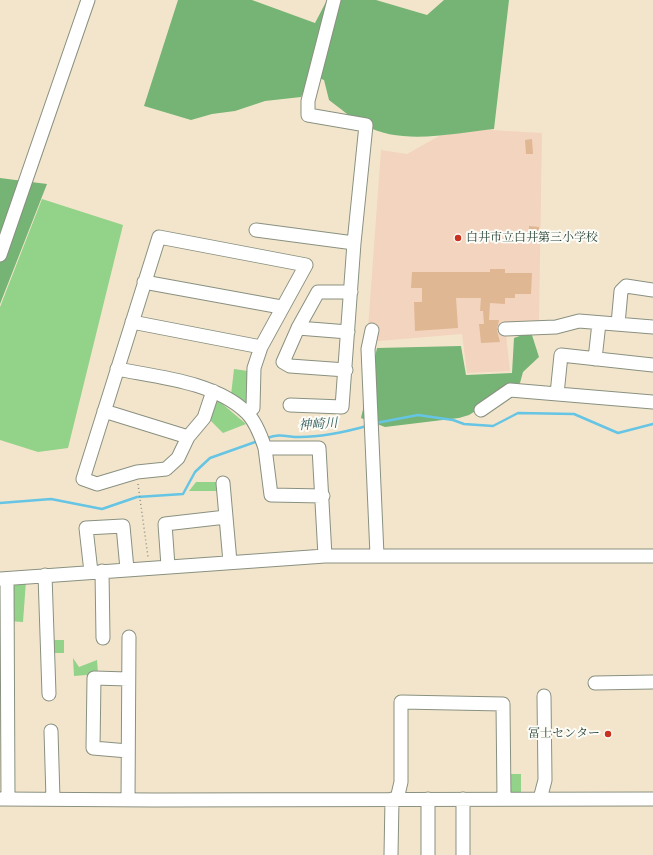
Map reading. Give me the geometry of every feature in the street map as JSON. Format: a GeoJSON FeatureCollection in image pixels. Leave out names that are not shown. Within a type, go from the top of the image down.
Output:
{"type":"FeatureCollection","features":[{"type":"Feature","properties":{"kind":"street"},"geometry":{"type":"LineString","coordinates":[[0,255],[88,0]]}},
{"type":"Feature","properties":{"kind":"street"},"geometry":{"type":"LineString","coordinates":[[290,405],[342,407],[346,370],[354,243],[366,125],[308,116],[308,101],[334,0]]}},
{"type":"Feature","properties":{"kind":"street"},"geometry":{"type":"LineString","coordinates":[[256,230],[354,243]]}},
{"type":"Feature","properties":{"kind":"street"},"geometry":{"type":"LineString","coordinates":[[214,391],[204,418],[188,438],[178,458],[166,469],[137,472],[97,484],[83,479],[159,237],[306,265],[281,307],[261,347],[254,368],[253,408],[248,413]]}},
{"type":"Feature","properties":{"kind":"street"},"geometry":{"type":"LineString","coordinates":[[144,282],[281,307]]}},
{"type":"Feature","properties":{"kind":"street"},"geometry":{"type":"LineString","coordinates":[[618,324],[621,290],[626,286],[653,290]]}},
{"type":"Feature","properties":{"kind":"street"},"geometry":{"type":"LineString","coordinates":[[346,370],[290,366],[283,362],[298,328],[318,292],[351,292]]}},
{"type":"Feature","properties":{"kind":"street"},"geometry":{"type":"LineString","coordinates":[[132,322],[261,347]]}},
{"type":"Feature","properties":{"kind":"street"},"geometry":{"type":"LineString","coordinates":[[505,329],[556,328],[579,322],[653,327]]}},
{"type":"Feature","properties":{"kind":"street"},"geometry":{"type":"LineString","coordinates":[[595,359],[599,323]]}},
{"type":"Feature","properties":{"kind":"street"},"geometry":{"type":"LineString","coordinates":[[298,328],[348,332]]}},
{"type":"Feature","properties":{"kind":"street"},"geometry":{"type":"LineString","coordinates":[[372,330],[368,349],[377,555]]}},
{"type":"Feature","properties":{"kind":"street"},"geometry":{"type":"LineString","coordinates":[[558,394],[561,355],[653,365]]}},
{"type":"Feature","properties":{"kind":"street"},"geometry":{"type":"LineString","coordinates":[[117,369],[170,379],[214,391],[230,399],[248,413],[259,430],[265,448],[271,496],[323,496]]}},
{"type":"Feature","properties":{"kind":"street"},"geometry":{"type":"LineString","coordinates":[[481,410],[510,390],[653,402]]}},
{"type":"Feature","properties":{"kind":"street"},"geometry":{"type":"LineString","coordinates":[[104,410],[188,438]]}},
{"type":"Feature","properties":{"kind":"street"},"geometry":{"type":"LineString","coordinates":[[265,448],[319,448],[323,496],[325,556]]}},
{"type":"Feature","properties":{"kind":"street"},"geometry":{"type":"LineString","coordinates":[[223,483],[230,562]]}},
{"type":"Feature","properties":{"kind":"street"},"geometry":{"type":"LineString","coordinates":[[168,566],[165,524],[226,517]]}},
{"type":"Feature","properties":{"kind":"street"},"geometry":{"type":"LineString","coordinates":[[103,638],[96,571],[86,528],[123,526],[127,569]]}},
{"type":"Feature","properties":{"kind":"street"},"geometry":{"type":"LineString","coordinates":[[653,556],[325,556],[149,567],[4,579],[4,799],[653,799]]}},
{"type":"Feature","properties":{"kind":"street"},"geometry":{"type":"LineString","coordinates":[[45,575],[49,694]]}},
{"type":"Feature","properties":{"kind":"street"},"geometry":{"type":"LineString","coordinates":[[128,799],[129,637]]}},
{"type":"Feature","properties":{"kind":"street"},"geometry":{"type":"LineString","coordinates":[[128,679],[94,678],[93,748],[128,751]]}},
{"type":"Feature","properties":{"kind":"street"},"geometry":{"type":"LineString","coordinates":[[595,683],[653,682]]}},
{"type":"Feature","properties":{"kind":"street"},"geometry":{"type":"LineString","coordinates":[[540,799],[545,780],[544,696]]}},
{"type":"Feature","properties":{"kind":"street"},"geometry":{"type":"LineString","coordinates":[[391,855],[394,799],[401,782],[400,699],[503,704],[504,799]]}},
{"type":"Feature","properties":{"kind":"street"},"geometry":{"type":"LineString","coordinates":[[51,731],[53,799]]}},
{"type":"Feature","properties":{"kind":"street"},"geometry":{"type":"LineString","coordinates":[[428,799],[428,855]]}},
{"type":"Feature","properties":{"kind":"street"},"geometry":{"type":"LineString","coordinates":[[463,799],[463,855]]}},
{"type":"Feature","properties":{"kind":"path"},"geometry":{"type":"LineString","coordinates":[[137,472],[149,567]]}},
{"type":"Feature","properties":{"kind":"shaded area","name":"白井市立白井第三小学校"},"geometry":{"type":"Polygon","coordinates":[[[440,127],[542,133],[539,323],[505,325],[510,371],[467,373],[462,334],[367,342],[381,150],[407,154],[439,136],[440,127]]]}},
{"type":"Feature","properties":{"kind":"green space"},"geometry":{"type":"Polygon","coordinates":[[[178,0],[252,0],[315,23],[327,0],[376,0],[427,15],[444,0],[509,0],[494,129],[445,135],[411,137],[379,131],[360,123],[329,100],[324,80],[311,75],[301,97],[265,101],[235,111],[212,114],[191,120],[144,106],[178,0]]]}},
{"type":"Feature","properties":{"kind":"green space"},"geometry":{"type":"Polygon","coordinates":[[[0,178],[47,184],[0,304],[0,178]]]}},
{"type":"Feature","properties":{"kind":"green space"},"geometry":{"type":"Polygon","coordinates":[[[42,199],[123,225],[68,448],[38,452],[0,440],[0,307],[42,199]]]}},
{"type":"Feature","properties":{"kind":"green space"},"geometry":{"type":"Polygon","coordinates":[[[531,332],[539,357],[523,372],[520,383],[469,415],[459,418],[385,427],[361,418],[377,348],[461,346],[466,375],[512,373],[514,338],[531,332]]]}},
{"type":"Feature","properties":{"kind":"green space"},"geometry":{"type":"Polygon","coordinates":[[[234,369],[248,371],[247,406],[231,395],[234,369]]]}},
{"type":"Feature","properties":{"kind":"green space"},"geometry":{"type":"Polygon","coordinates":[[[215,400],[219,401],[246,424],[223,433],[208,418],[215,400]]]}},
{"type":"Feature","properties":{"kind":"green space"},"geometry":{"type":"Polygon","coordinates":[[[196,482],[217,482],[219,491],[189,491],[196,482]]]}},
{"type":"Feature","properties":{"kind":"green space"},"geometry":{"type":"Polygon","coordinates":[[[26,581],[23,622],[9,621],[12,582],[26,581]]]}},
{"type":"Feature","properties":{"kind":"green space"},"geometry":{"type":"Polygon","coordinates":[[[51,640],[64,640],[64,653],[51,653],[51,640]]]}},
{"type":"Feature","properties":{"kind":"green space"},"geometry":{"type":"Polygon","coordinates":[[[73,658],[79,667],[97,660],[98,674],[74,676],[73,658]]]}},
{"type":"Feature","properties":{"kind":"green space"},"geometry":{"type":"Polygon","coordinates":[[[511,774],[521,774],[521,792],[511,792],[511,774]]]}},
{"type":"Feature","properties":{"kind":"building"},"geometry":{"type":"Polygon","coordinates":[[[532,139],[533,154],[526,154],[525,140],[532,139]]]}},
{"type":"Feature","properties":{"kind":"building"},"geometry":{"type":"Polygon","coordinates":[[[529,226],[539,227],[540,241],[529,242],[529,226]]]}},
{"type":"Feature","properties":{"kind":"building"},"geometry":{"type":"Polygon","coordinates":[[[490,269],[505,269],[505,273],[532,273],[531,294],[515,294],[515,298],[505,298],[505,304],[490,303],[489,320],[499,320],[497,330],[500,342],[481,343],[479,324],[484,324],[483,311],[480,311],[481,298],[456,298],[458,328],[415,331],[414,302],[422,302],[422,288],[411,288],[412,272],[490,272],[490,269]]]}},
{"type":"Feature","properties":{"kind":"waterway","name":"神崎川"},"geometry":{"type":"LineString","coordinates":[[376,423],[418,415],[453,420],[464,424],[493,426],[518,413],[574,414],[618,433],[653,424]]}},
{"type":"Feature","properties":{"kind":"waterway","name":"神崎川"},"geometry":{"type":"LineString","coordinates":[[267,438],[280,435],[300,437],[326,435],[367,426]]}},
{"type":"Feature","properties":{"kind":"waterway","name":"神崎川"},"geometry":{"type":"LineString","coordinates":[[0,503],[51,499],[102,509],[137,497],[183,494],[195,472],[210,458],[258,441]]}},
{"type":"Feature","properties":{"kind":"place","name":"白井市立白井第三小学校"},"geometry":{"type":"Point","coordinates":[458,238]}},
{"type":"Feature","properties":{"kind":"place","name":"冨士センター"},"geometry":{"type":"Point","coordinates":[608,734]}}]}
